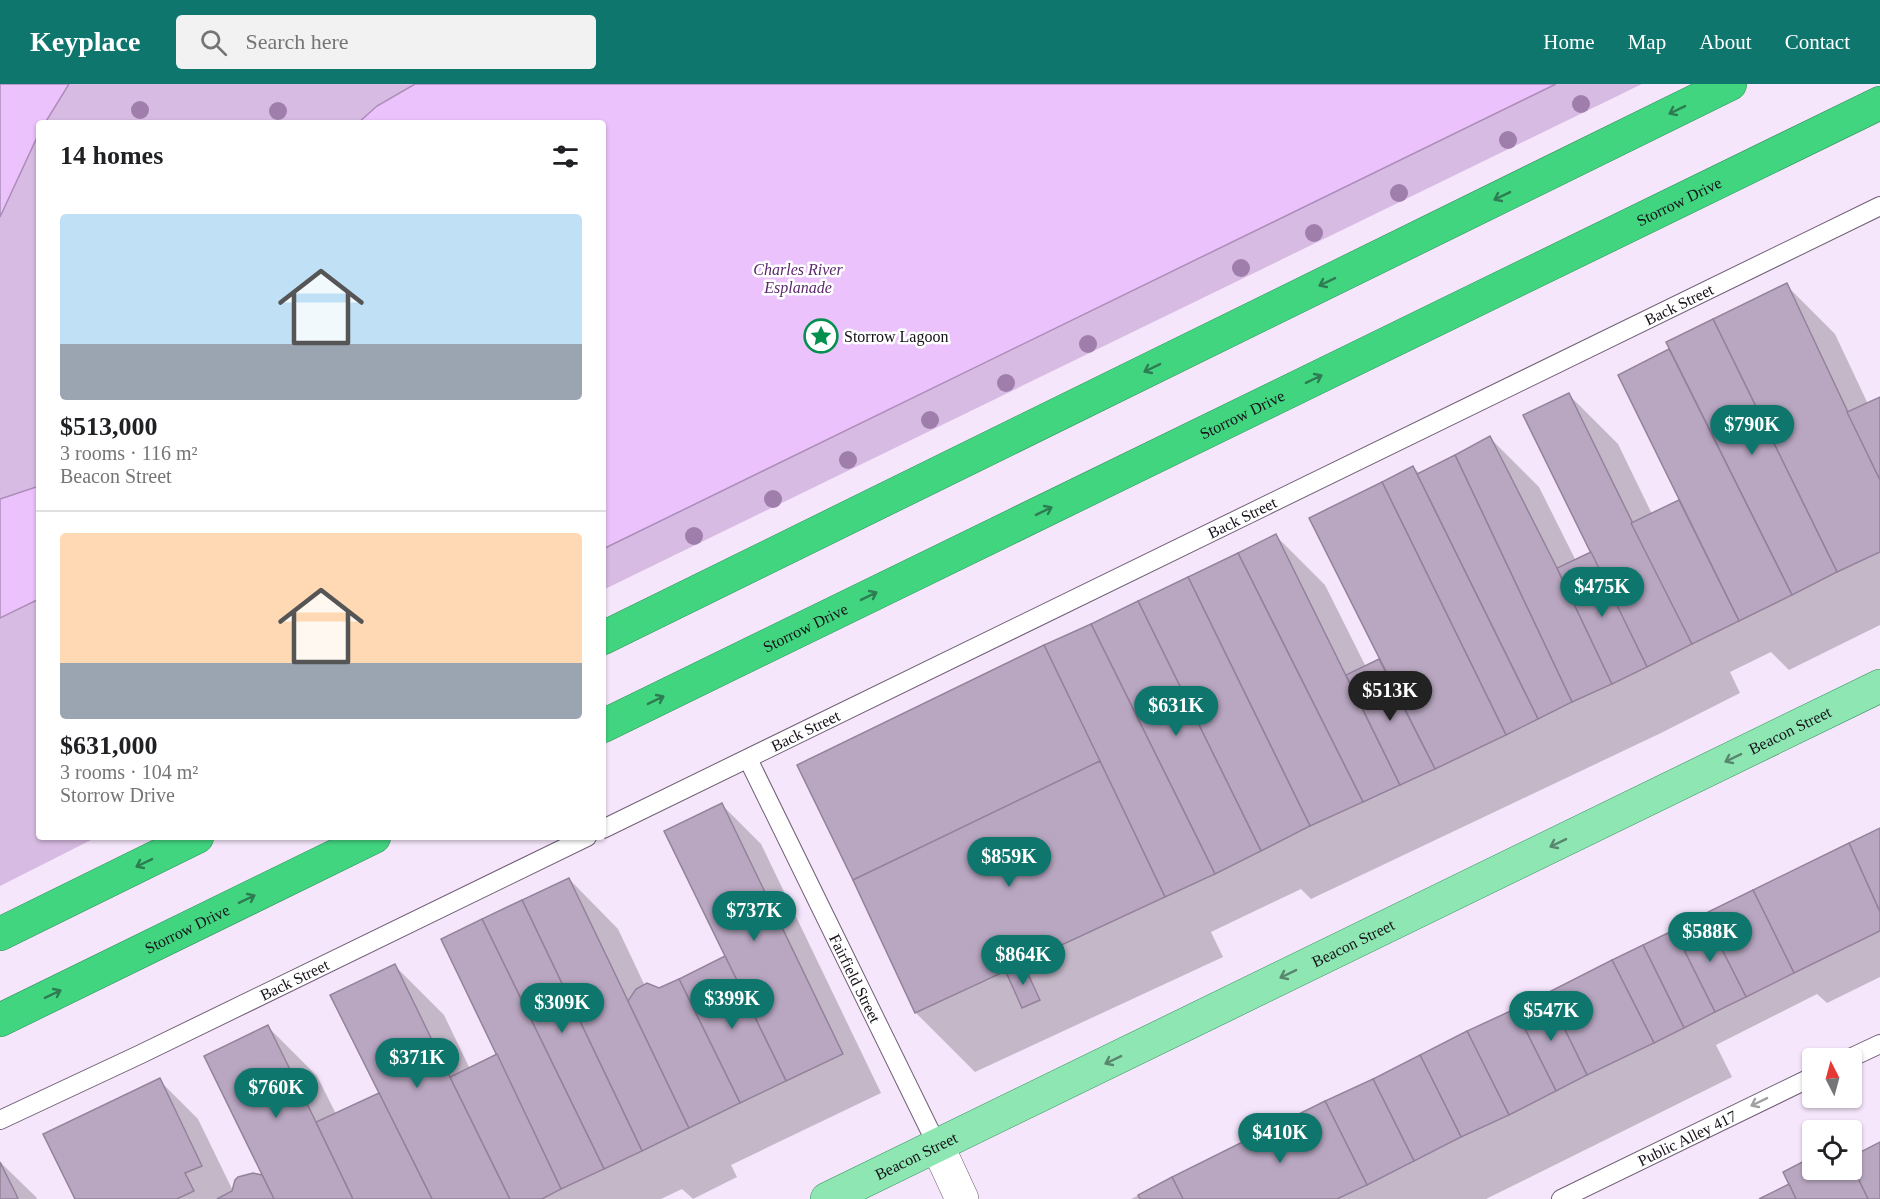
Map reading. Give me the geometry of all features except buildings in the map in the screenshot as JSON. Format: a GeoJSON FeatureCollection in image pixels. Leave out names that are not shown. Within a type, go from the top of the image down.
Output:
{"type":"FeatureCollection","features":[{"type":"Feature","properties":{"kind":"highway"},"geometry":{"type":"LineString","coordinates":[[606,637],[1730,84]]}},
{"type":"Feature","properties":{"kind":"highway","name":"Storrow Drive"},"geometry":{"type":"LineString","coordinates":[[606,725],[1880,103]]}},
{"type":"Feature","properties":{"kind":"highway"},"geometry":{"type":"LineString","coordinates":[[0,934],[191,840]]}},
{"type":"Feature","properties":{"kind":"highway","name":"Storrow Drive"},"geometry":{"type":"LineString","coordinates":[[0,1020],[368,840]]}},
{"type":"Feature","properties":{"kind":"main road","name":"Beacon Street"},"geometry":{"type":"LineString","coordinates":[[827,1199],[1880,686]]}},
{"type":"Feature","properties":{"kind":"street","name":"Fairfield Street"},"geometry":{"type":"LineString","coordinates":[[937,1145],[962,1199]]}},
{"type":"Feature","properties":{"kind":"lane","name":"Back Street"},"geometry":{"type":"LineString","coordinates":[[606,828],[1880,206]]}},
{"type":"Feature","properties":{"kind":"lane","name":"Fairfield Street"},"geometry":{"type":"LineString","coordinates":[[748,759],[937,1145]]}},
{"type":"Feature","properties":{"kind":"lane","name":"Back Street"},"geometry":{"type":"LineString","coordinates":[[0,1120],[581,840]]}},
{"type":"Feature","properties":{"kind":"lane"},"geometry":{"type":"LineString","coordinates":[[1862,1052],[1880,1044]]}},
{"type":"Feature","properties":{"kind":"lane","name":"Public Alley 417"},"geometry":{"type":"LineString","coordinates":[[1562,1199],[1802,1082]]}},
{"type":"Feature","properties":{"kind":"green space","name":"Storrow Lagoon"},"geometry":{"type":"Polygon","coordinates":[[[69,84],[1642,84],[606,589],[606,120],[47,120],[69,84]]]}},
{"type":"Feature","properties":{"kind":"green space"},"geometry":{"type":"Polygon","coordinates":[[[36,139],[36,840],[91,840],[0,886],[0,217],[36,139]]]}},
{"type":"Feature","properties":{"kind":"shaded area"},"geometry":{"type":"Polygon","coordinates":[[[0,84],[69,84],[47,120],[36,120],[36,139],[0,217],[0,84]]]}},
{"type":"Feature","properties":{"kind":"shaded area","name":"Storrow Lagoon"},"geometry":{"type":"Polygon","coordinates":[[[415,84],[1556,84],[606,548],[606,120],[361,120],[377,106],[415,84]]]}},
{"type":"Feature","properties":{"kind":"shaded area"},"geometry":{"type":"Polygon","coordinates":[[[36,487],[36,600],[0,618],[0,499],[36,487]]]}},
{"type":"Feature","properties":{"kind":"place","name":"Storrow Lagoon"},"geometry":{"type":"Point","coordinates":[821,336]}},
{"type":"Feature","properties":{"kind":"park label","name":"Charles River Esplanade"},"geometry":{"type":"Point","coordinates":[798,278]}}]}
